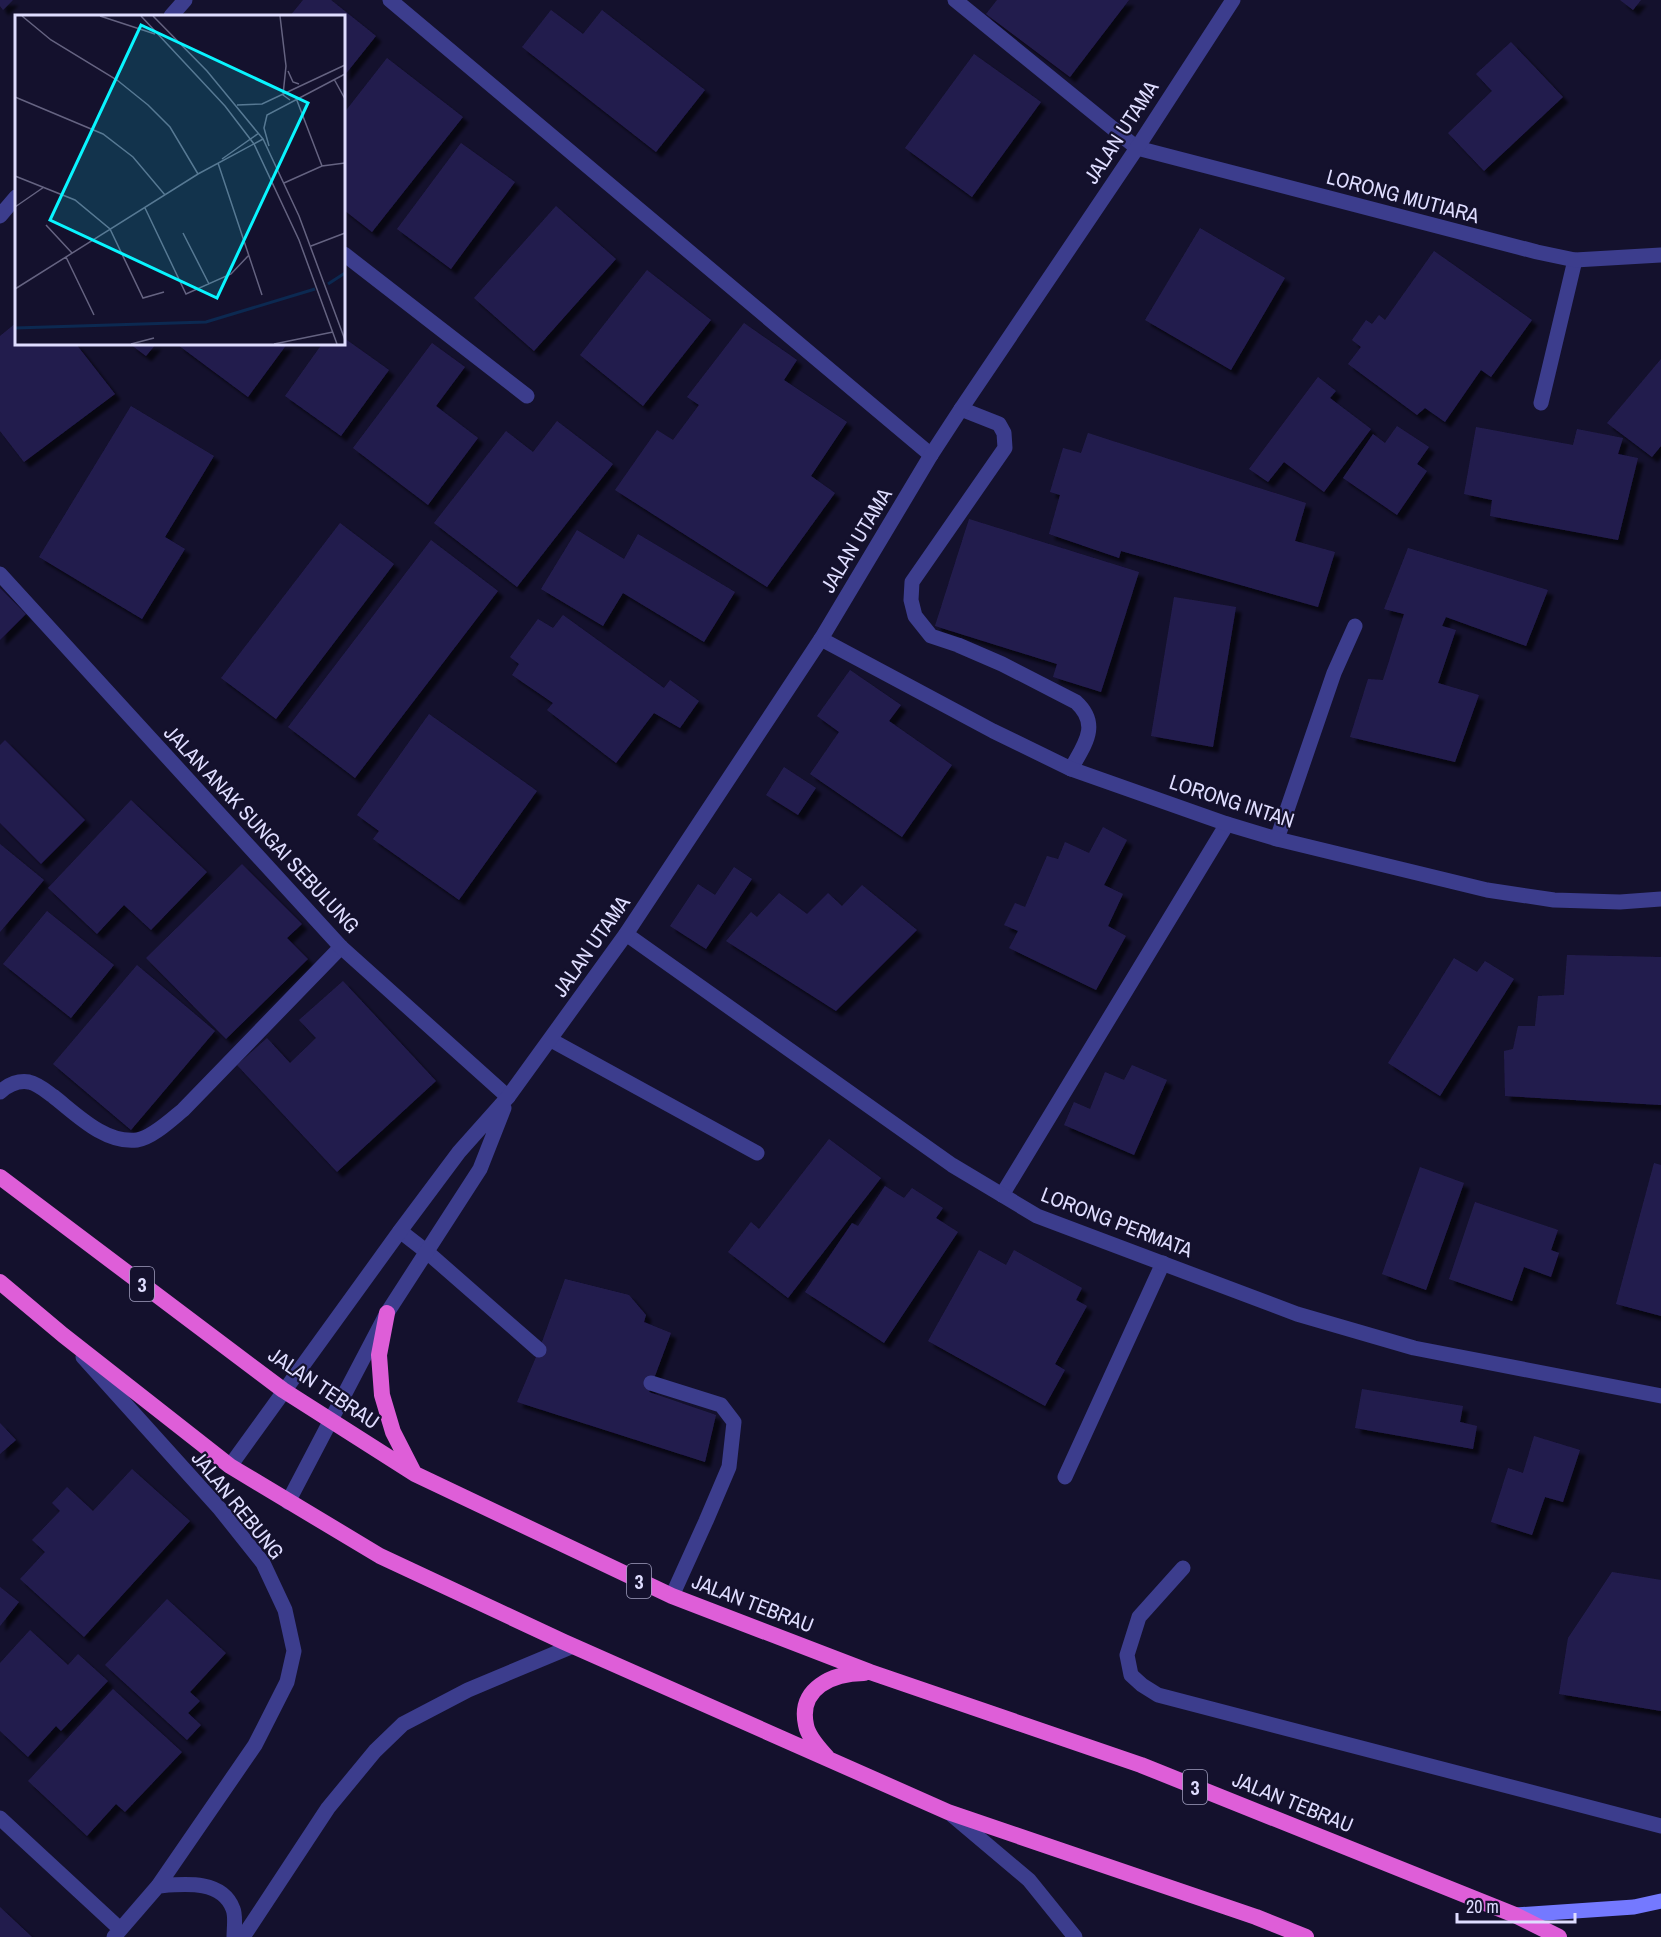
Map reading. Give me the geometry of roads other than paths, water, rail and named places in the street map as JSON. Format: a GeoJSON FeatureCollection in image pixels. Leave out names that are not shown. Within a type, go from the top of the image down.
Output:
{"type":"FeatureCollection","features":[{"type":"Feature","properties":{"kind":"highway","name":"JALAN TEBRAU"},"geometry":{"type":"LineString","coordinates":[[0,1177],[284,1390],[415,1474],[672,1596],[870,1672],[1142,1765],[1515,1915],[1559,1937]]}},
{"type":"Feature","properties":{"kind":"highway"},"geometry":{"type":"LineString","coordinates":[[0,1282],[63,1335],[230,1466],[380,1556],[573,1646],[948,1812],[1256,1917],[1306,1937]]}},
{"type":"Feature","properties":{"kind":"highway"},"geometry":{"type":"LineString","coordinates":[[387,1313],[379,1355],[382,1395],[393,1432],[415,1474]]}},
{"type":"Feature","properties":{"kind":"highway"},"geometry":{"type":"LineString","coordinates":[[830,1760],[813,1740],[806,1726],[806,1707],[810,1694],[826,1681],[846,1673],[870,1672]]}},
{"type":"Feature","properties":{"kind":"main road"},"geometry":{"type":"LineString","coordinates":[[1515,1915],[1634,1907],[1661,1901]]}},
{"type":"Feature","properties":{"kind":"street"},"geometry":{"type":"LineString","coordinates":[[172,15],[185,0]]}},
{"type":"Feature","properties":{"kind":"street"},"geometry":{"type":"LineString","coordinates":[[390,0],[931,454]]}},
{"type":"Feature","properties":{"kind":"street"},"geometry":{"type":"LineString","coordinates":[[956,0],[1137,148]]}},
{"type":"Feature","properties":{"kind":"street","name":"JALAN UTAMA"},"geometry":{"type":"LineString","coordinates":[[230,1466],[400,1231],[459,1152],[508,1097],[626,934],[821,639],[931,454],[1137,148],[1233,0]]}},
{"type":"Feature","properties":{"kind":"street","name":"LORONG MUTIARA"},"geometry":{"type":"LineString","coordinates":[[1137,148],[1575,260],[1661,255]]}},
{"type":"Feature","properties":{"kind":"street"},"geometry":{"type":"LineString","coordinates":[[0,216],[15,198]]}},
{"type":"Feature","properties":{"kind":"street"},"geometry":{"type":"LineString","coordinates":[[345,255],[527,396]]}},
{"type":"Feature","properties":{"kind":"street"},"geometry":{"type":"LineString","coordinates":[[1541,403],[1575,260]]}},
{"type":"Feature","properties":{"kind":"street"},"geometry":{"type":"LineString","coordinates":[[961,409],[999,424],[1004,433],[1005,448],[912,582],[911,600],[915,616],[931,636],[1002,664],[1076,702],[1088,718],[1090,730],[1071,769]]}},
{"type":"Feature","properties":{"kind":"street","name":"JALAN ANAK SUNGAI SEBULUNG"},"geometry":{"type":"LineString","coordinates":[[0,574],[341,947],[508,1097]]}},
{"type":"Feature","properties":{"kind":"street"},"geometry":{"type":"LineString","coordinates":[[1277,839],[1334,673],[1355,626]]}},
{"type":"Feature","properties":{"kind":"street","name":"LORONG INTAN"},"geometry":{"type":"LineString","coordinates":[[821,639],[993,731],[1071,769],[1227,824],[1277,839],[1488,890],[1554,900],[1620,902],[1661,899]]}},
{"type":"Feature","properties":{"kind":"street"},"geometry":{"type":"LineString","coordinates":[[1002,1194],[1227,824]]}},
{"type":"Feature","properties":{"kind":"street","name":"LORONG PERMATA"},"geometry":{"type":"LineString","coordinates":[[626,934],[952,1165],[1037,1216],[1298,1314],[1414,1348],[1661,1396]]}},
{"type":"Feature","properties":{"kind":"street"},"geometry":{"type":"LineString","coordinates":[[0,1092],[8,1085],[30,1082],[41,1087],[95,1128],[115,1138],[138,1140],[161,1128],[183,1110],[341,947]]}},
{"type":"Feature","properties":{"kind":"street"},"geometry":{"type":"LineString","coordinates":[[551,1040],[756,1152]]}},
{"type":"Feature","properties":{"kind":"street","name":"JALAN UTAMA"},"geometry":{"type":"LineString","coordinates":[[288,1502],[387,1313],[480,1169],[508,1097]]}},
{"type":"Feature","properties":{"kind":"street"},"geometry":{"type":"LineString","coordinates":[[400,1231],[428,1252],[539,1350]]}},
{"type":"Feature","properties":{"kind":"street"},"geometry":{"type":"LineString","coordinates":[[1065,1477],[1163,1263]]}},
{"type":"Feature","properties":{"kind":"street","name":"JALAN REBUNG"},"geometry":{"type":"LineString","coordinates":[[63,1335],[220,1509],[263,1563],[285,1610],[294,1651],[287,1682],[255,1746],[158,1886],[117,1933]]}},
{"type":"Feature","properties":{"kind":"street"},"geometry":{"type":"LineString","coordinates":[[651,1383],[722,1405],[734,1422],[729,1467],[672,1596]]}},
{"type":"Feature","properties":{"kind":"street"},"geometry":{"type":"LineString","coordinates":[[1182,1568],[1139,1617],[1127,1655],[1131,1675],[1158,1695],[1661,1826]]}},
{"type":"Feature","properties":{"kind":"street"},"geometry":{"type":"LineString","coordinates":[[243,1937],[328,1808],[375,1751],[403,1724],[468,1690],[573,1646]]}},
{"type":"Feature","properties":{"kind":"street"},"geometry":{"type":"LineString","coordinates":[[948,1812],[1029,1880],[1075,1937]]}},
{"type":"Feature","properties":{"kind":"street"},"geometry":{"type":"LineString","coordinates":[[0,1818],[117,1933]]}},
{"type":"Feature","properties":{"kind":"street"},"geometry":{"type":"LineString","coordinates":[[158,1886],[194,1883],[222,1892],[233,1909],[234,1937]]}}]}
